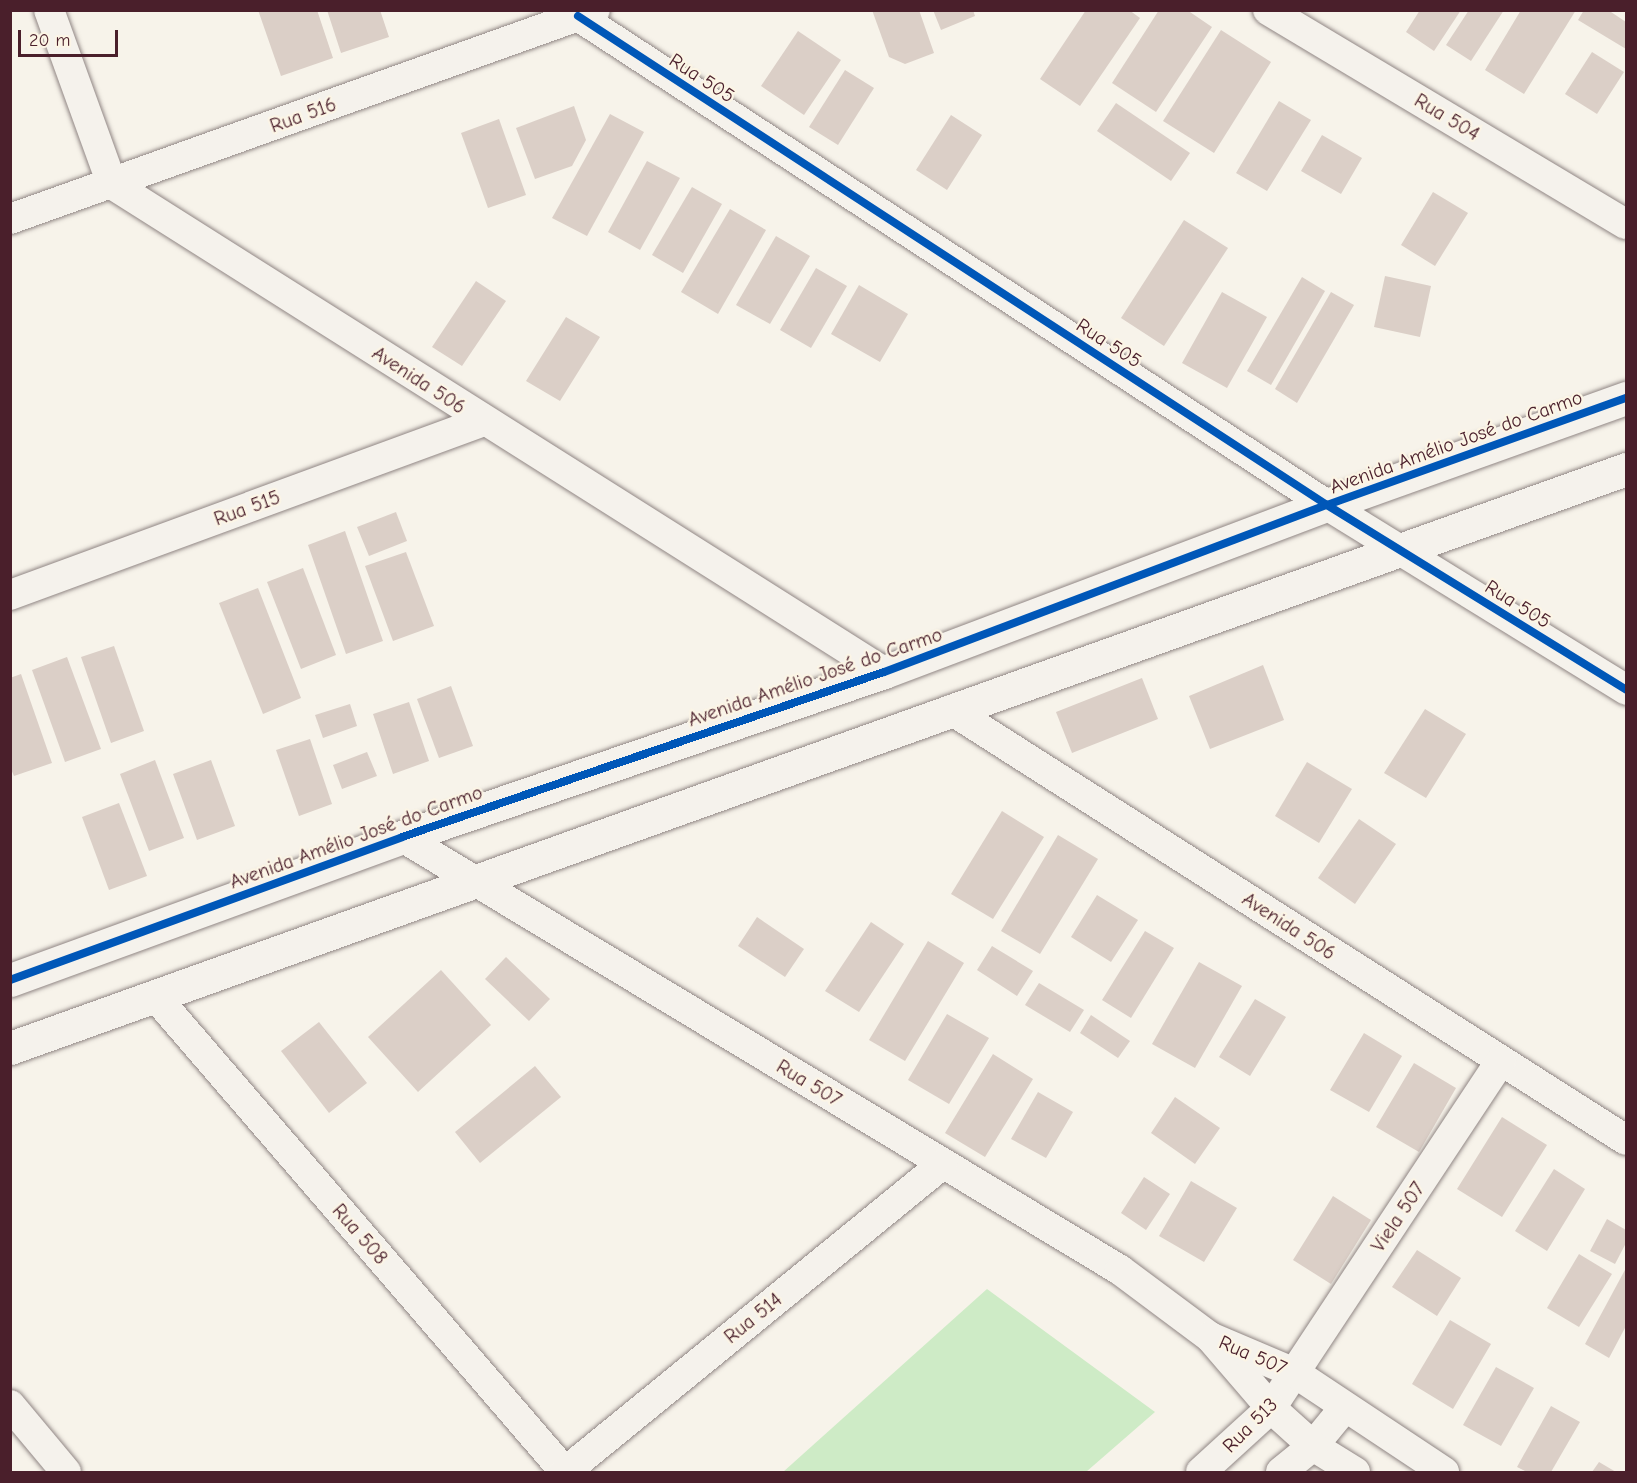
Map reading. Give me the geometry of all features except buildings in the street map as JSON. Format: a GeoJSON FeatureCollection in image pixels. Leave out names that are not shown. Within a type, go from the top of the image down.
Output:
{"type":"FeatureCollection","features":[{"type":"Feature","properties":{"kind":"street"},"geometry":{"type":"LineString","coordinates":[[49,10],[112,184]]}},
{"type":"Feature","properties":{"kind":"street","name":"Rua 504"},"geometry":{"type":"LineString","coordinates":[[1268,10],[1626,224]]}},
{"type":"Feature","properties":{"kind":"street","name":"Rua 516"},"geometry":{"type":"LineString","coordinates":[[10,219],[587,14]]}},
{"type":"Feature","properties":{"kind":"street","name":"Rua 505"},"geometry":{"type":"LineString","coordinates":[[587,14],[1327,506],[1626,690]]}},
{"type":"Feature","properties":{"kind":"street","name":"Avenida 506"},"geometry":{"type":"LineString","coordinates":[[112,184],[484,422],[884,672]]}},
{"type":"Feature","properties":{"kind":"street","name":"Avenida Amélio José do Carmo"},"geometry":{"type":"LineString","coordinates":[[10,980],[402,837],[884,672],[1327,506],[1626,398]]}},
{"type":"Feature","properties":{"kind":"street","name":"Rua 515"},"geometry":{"type":"LineString","coordinates":[[10,595],[484,422]]}},
{"type":"Feature","properties":{"kind":"street"},"geometry":{"type":"LineString","coordinates":[[10,1048],[479,882],[951,710],[1626,469]]}},
{"type":"Feature","properties":{"kind":"street","name":"Avenida 506"},"geometry":{"type":"LineString","coordinates":[[951,710],[1626,1140]]}},
{"type":"Feature","properties":{"kind":"street","name":"Rua 507"},"geometry":{"type":"LineString","coordinates":[[402,837],[1120,1270],[1210,1338],[1271,1408],[1313,1446],[1355,1473]]}},
{"type":"Feature","properties":{"kind":"street","name":"Rua 508"},"geometry":{"type":"LineString","coordinates":[[155,996],[565,1472]]}},
{"type":"Feature","properties":{"kind":"street","name":"Viela 507"},"geometry":{"type":"LineString","coordinates":[[1295,1373],[1502,1061]]}},
{"type":"Feature","properties":{"kind":"street","name":"Rua 514"},"geometry":{"type":"LineString","coordinates":[[565,1472],[942,1164]]}},
{"type":"Feature","properties":{"kind":"street","name":"Rua 507"},"geometry":{"type":"LineString","coordinates":[[1210,1338],[1295,1373],[1444,1473]]}},
{"type":"Feature","properties":{"kind":"street","name":"Rua 513"},"geometry":{"type":"LineString","coordinates":[[1201,1473],[1271,1408],[1295,1373]]}},
{"type":"Feature","properties":{"kind":"street"},"geometry":{"type":"LineString","coordinates":[[10,1405],[66,1473]]}},
{"type":"Feature","properties":{"kind":"street"},"geometry":{"type":"LineString","coordinates":[[1281,1473],[1313,1446],[1345,1407]]}},
{"type":"Feature","properties":{"kind":"green space"},"geometry":{"type":"Polygon","coordinates":[[[987,1289],[1155,1412],[1086,1472],[783,1472],[987,1289]]]}},
{"type":"Feature","properties":{"kind":"cycle path"},"geometry":{"type":"LineString","coordinates":[[578,16],[1327,505],[1626,690]]}},
{"type":"Feature","properties":{"kind":"cycle path"},"geometry":{"type":"LineString","coordinates":[[10,980],[402,837],[884,672],[1327,505],[1626,398]]}}]}
